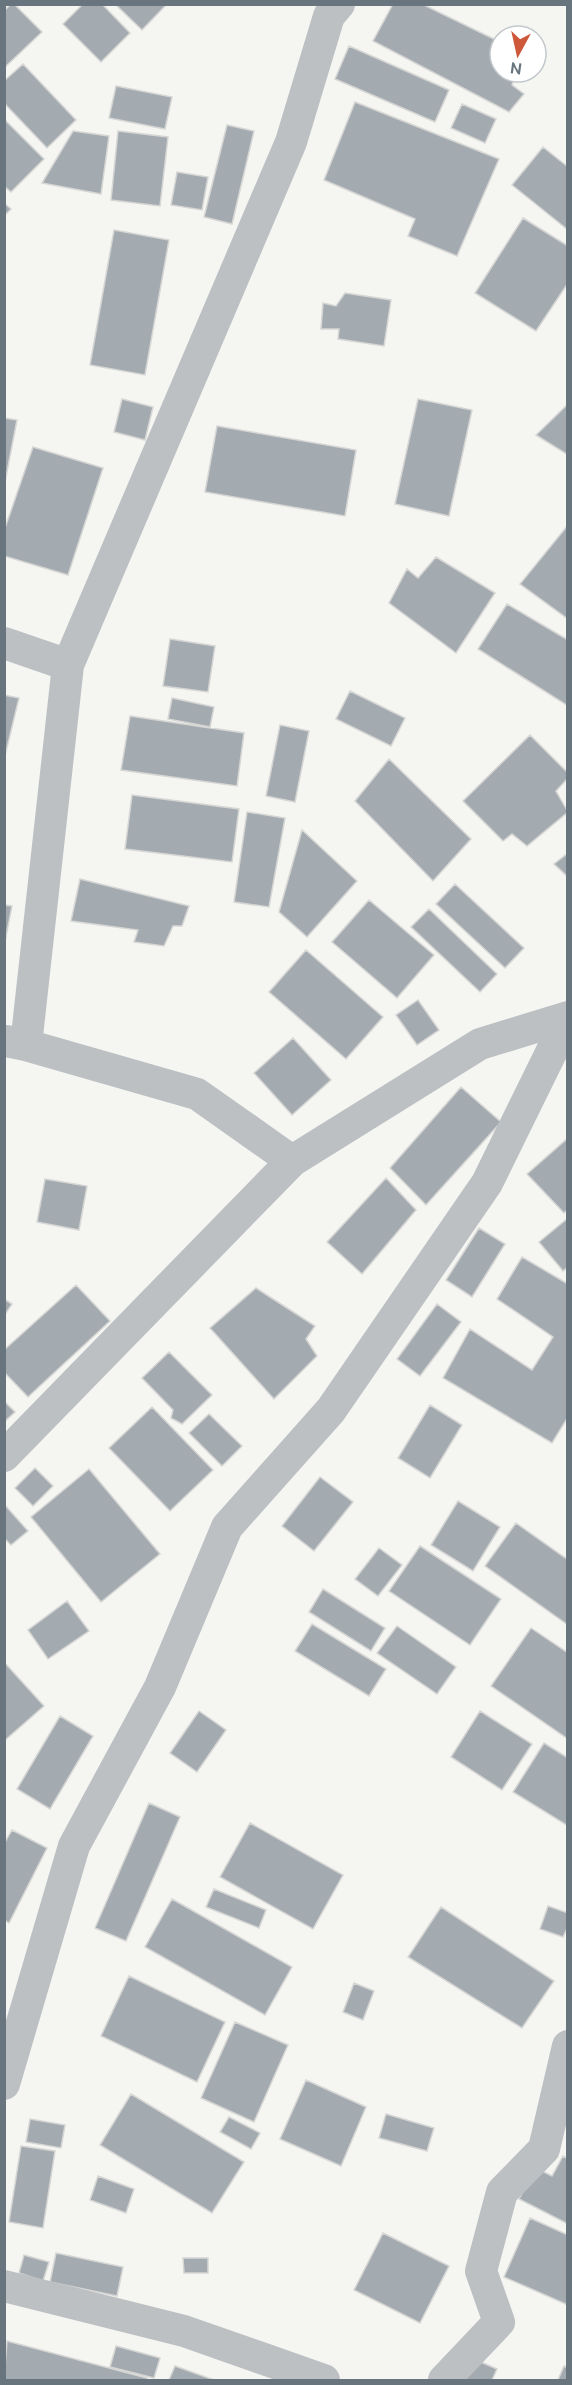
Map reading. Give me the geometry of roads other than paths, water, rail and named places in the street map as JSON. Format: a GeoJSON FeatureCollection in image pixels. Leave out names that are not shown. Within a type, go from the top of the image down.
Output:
{"type":"FeatureCollection","features":[{"type":"Feature","properties":{"kind":"street"},"geometry":{"type":"LineString","coordinates":[[292,1161],[197,1094],[15,1043],[68,665],[291,142],[329,16],[339,4]]}},
{"type":"Feature","properties":{"kind":"street"},"geometry":{"type":"LineString","coordinates":[[4,643],[68,665]]}},
{"type":"Feature","properties":{"kind":"street"},"geometry":{"type":"LineString","coordinates":[[4,1456],[292,1161],[480,1044],[567,1018]]}},
{"type":"Feature","properties":{"kind":"street"},"geometry":{"type":"LineString","coordinates":[[4,2084],[16,2009],[74,1846],[160,1687],[227,1527],[331,1410],[487,1183],[567,1018]]}},
{"type":"Feature","properties":{"kind":"street"},"geometry":{"type":"LineString","coordinates":[[444,2380],[499,2322],[481,2271],[502,2192],[543,2149],[567,2046]]}},
{"type":"Feature","properties":{"kind":"street"},"geometry":{"type":"LineString","coordinates":[[4,2286],[184,2331],[324,2380]]}}]}
